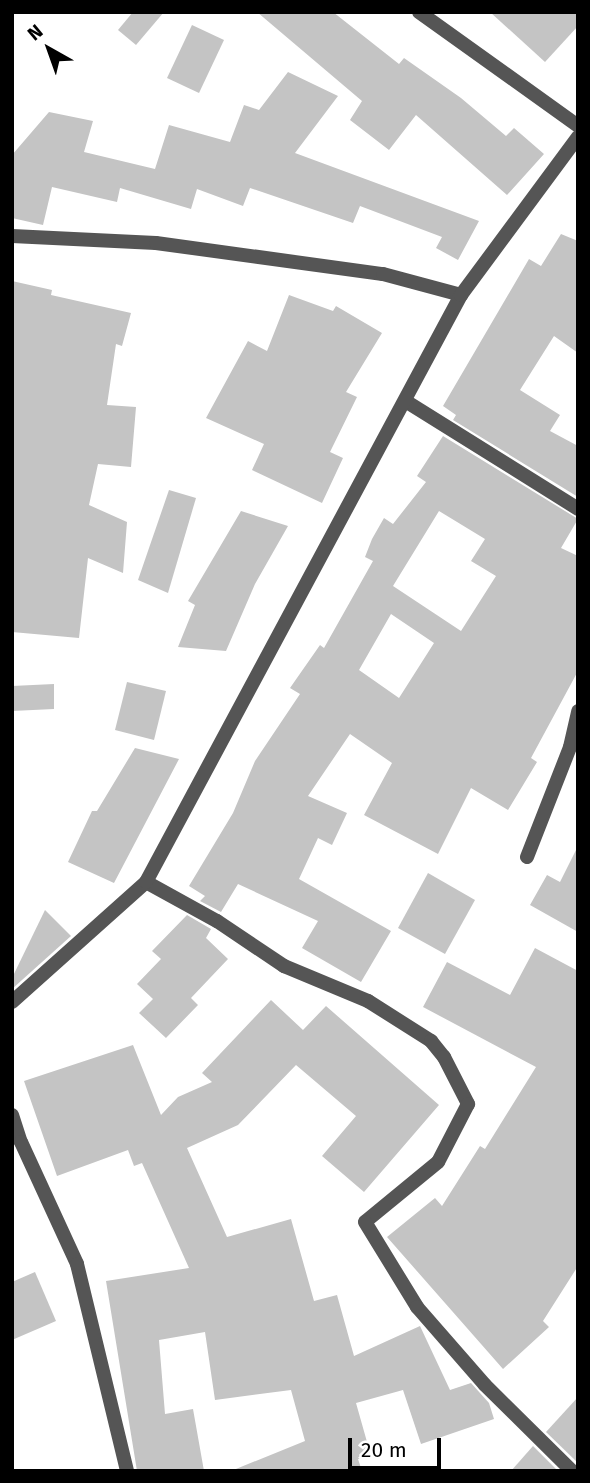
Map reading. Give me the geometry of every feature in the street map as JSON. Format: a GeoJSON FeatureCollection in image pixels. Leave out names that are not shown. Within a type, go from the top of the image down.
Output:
{"type":"FeatureCollection","features":[{"type":"Feature","properties":{"kind":"street"},"geometry":{"type":"LineString","coordinates":[[419,12],[578,126]]}},
{"type":"Feature","properties":{"kind":"street"},"geometry":{"type":"LineString","coordinates":[[12,1002],[146,882],[407,402],[461,295],[578,137]]}},
{"type":"Feature","properties":{"kind":"street"},"geometry":{"type":"LineString","coordinates":[[12,236],[156,243],[383,274],[461,295]]}},
{"type":"Feature","properties":{"kind":"street"},"geometry":{"type":"LineString","coordinates":[[407,402],[578,509]]}},
{"type":"Feature","properties":{"kind":"street"},"geometry":{"type":"LineString","coordinates":[[527,857],[570,747],[578,711]]}},
{"type":"Feature","properties":{"kind":"street"},"geometry":{"type":"LineString","coordinates":[[146,882],[217,920],[284,966],[368,1001],[431,1041],[444,1057],[468,1104],[439,1162],[365,1222],[417,1307],[485,1385],[572,1471]]}},
{"type":"Feature","properties":{"kind":"street"},"geometry":{"type":"LineString","coordinates":[[12,1115],[77,1264],[127,1471]]}},
{"type":"Feature","properties":{"kind":"building"},"geometry":{"type":"Polygon","coordinates":[[[133,12],[164,12],[136,45],[118,30],[133,12]]]}},
{"type":"Feature","properties":{"kind":"building"},"geometry":{"type":"Polygon","coordinates":[[[257,12],[333,12],[399,64],[404,58],[461,98],[506,136],[514,128],[544,154],[507,195],[416,115],[389,150],[350,120],[362,101],[257,12]]]}},
{"type":"Feature","properties":{"kind":"building"},"geometry":{"type":"Polygon","coordinates":[[[490,12],[578,12],[578,26],[545,62],[490,12]]]}},
{"type":"Feature","properties":{"kind":"building"},"geometry":{"type":"Polygon","coordinates":[[[192,25],[224,40],[199,93],[167,78],[192,25]]]}},
{"type":"Feature","properties":{"kind":"building"},"geometry":{"type":"Polygon","coordinates":[[[288,72],[338,96],[295,153],[479,221],[458,260],[436,248],[442,237],[360,206],[353,223],[250,188],[243,206],[197,189],[191,209],[120,188],[117,202],[52,187],[43,225],[12,218],[12,155],[49,112],[93,121],[84,152],[155,169],[169,125],[230,142],[244,105],[259,110],[288,72]]]}},
{"type":"Feature","properties":{"kind":"building"},"geometry":{"type":"Polygon","coordinates":[[[561,234],[578,241],[578,353],[554,336],[520,390],[560,415],[550,431],[578,446],[578,497],[453,420],[456,415],[443,406],[529,259],[541,266],[561,234]]]}},
{"type":"Feature","properties":{"kind":"building"},"geometry":{"type":"Polygon","coordinates":[[[12,281],[52,290],[51,295],[131,313],[122,346],[116,344],[107,405],[136,407],[131,467],[98,464],[89,505],[127,522],[123,573],[88,558],[79,638],[12,632],[12,281]]]}},
{"type":"Feature","properties":{"kind":"building"},"geometry":{"type":"Polygon","coordinates":[[[289,295],[333,311],[336,306],[382,333],[346,392],[357,397],[330,452],[343,458],[322,503],[252,470],[264,444],[206,418],[248,341],[267,351],[289,295]]]}},
{"type":"Feature","properties":{"kind":"building"},"geometry":{"type":"Polygon","coordinates":[[[443,436],[578,519],[561,548],[578,556],[578,671],[531,758],[537,762],[508,810],[471,788],[438,854],[364,815],[392,763],[350,734],[308,796],[347,813],[332,845],[318,838],[299,879],[391,931],[361,982],[302,948],[318,921],[238,884],[221,912],[200,901],[205,896],[189,886],[233,813],[255,761],[300,694],[290,688],[320,645],[324,648],[373,561],[365,557],[384,518],[393,524],[426,482],[417,476],[443,436]],[[439,511],[393,586],[461,631],[496,576],[471,561],[485,539],[439,511]],[[391,614],[359,670],[399,698],[434,643],[391,614]]]}},
{"type":"Feature","properties":{"kind":"building"},"geometry":{"type":"Polygon","coordinates":[[[169,490],[196,498],[168,593],[138,580],[169,490]]]}},
{"type":"Feature","properties":{"kind":"building"},"geometry":{"type":"Polygon","coordinates":[[[241,511],[288,526],[255,584],[226,651],[178,647],[195,605],[188,601],[241,511]]]}},
{"type":"Feature","properties":{"kind":"building"},"geometry":{"type":"Polygon","coordinates":[[[127,682],[166,691],[154,740],[115,730],[127,682]]]}},
{"type":"Feature","properties":{"kind":"building"},"geometry":{"type":"Polygon","coordinates":[[[54,684],[54,709],[12,711],[12,686],[54,684]]]}},
{"type":"Feature","properties":{"kind":"building"},"geometry":{"type":"Polygon","coordinates":[[[135,748],[179,759],[114,883],[68,862],[92,811],[97,811],[135,748]]]}},
{"type":"Feature","properties":{"kind":"building"},"geometry":{"type":"Polygon","coordinates":[[[578,846],[578,932],[530,905],[547,875],[560,882],[578,846]]]}},
{"type":"Feature","properties":{"kind":"building"},"geometry":{"type":"Polygon","coordinates":[[[428,873],[475,900],[445,954],[398,928],[428,873]]]}},
{"type":"Feature","properties":{"kind":"building"},"geometry":{"type":"Polygon","coordinates":[[[45,910],[71,936],[12,989],[12,978],[45,910]]]}},
{"type":"Feature","properties":{"kind":"building"},"geometry":{"type":"Polygon","coordinates":[[[187,915],[211,929],[206,938],[228,959],[191,998],[198,1005],[166,1038],[139,1013],[153,999],[137,984],[161,959],[152,951],[187,915]]]}},
{"type":"Feature","properties":{"kind":"building"},"geometry":{"type":"Polygon","coordinates":[[[535,948],[578,971],[578,1266],[543,1321],[549,1327],[503,1369],[387,1237],[435,1198],[442,1206],[480,1146],[485,1149],[536,1067],[423,1007],[447,962],[510,995],[535,948]]]}},
{"type":"Feature","properties":{"kind":"building"},"geometry":{"type":"Polygon","coordinates":[[[271,1000],[303,1030],[326,1006],[439,1105],[364,1192],[322,1156],[356,1116],[296,1065],[238,1125],[187,1148],[227,1237],[291,1219],[314,1301],[337,1295],[354,1356],[420,1326],[450,1390],[471,1383],[489,1403],[494,1419],[421,1444],[403,1390],[356,1403],[371,1456],[358,1459],[362,1471],[231,1471],[305,1441],[291,1390],[215,1400],[205,1332],[159,1340],[165,1414],[193,1409],[204,1471],[137,1471],[106,1281],[189,1268],[142,1163],[134,1166],[128,1150],[57,1176],[24,1081],[133,1045],[161,1115],[178,1097],[212,1082],[202,1073],[271,1000]]]}},
{"type":"Feature","properties":{"kind":"building"},"geometry":{"type":"Polygon","coordinates":[[[35,1272],[56,1321],[12,1340],[12,1282],[35,1272]]]}},
{"type":"Feature","properties":{"kind":"building"},"geometry":{"type":"Polygon","coordinates":[[[578,1397],[578,1463],[546,1432],[578,1397]]]}},
{"type":"Feature","properties":{"kind":"building"},"geometry":{"type":"Polygon","coordinates":[[[533,1446],[558,1471],[511,1471],[533,1446]]]}}]}
